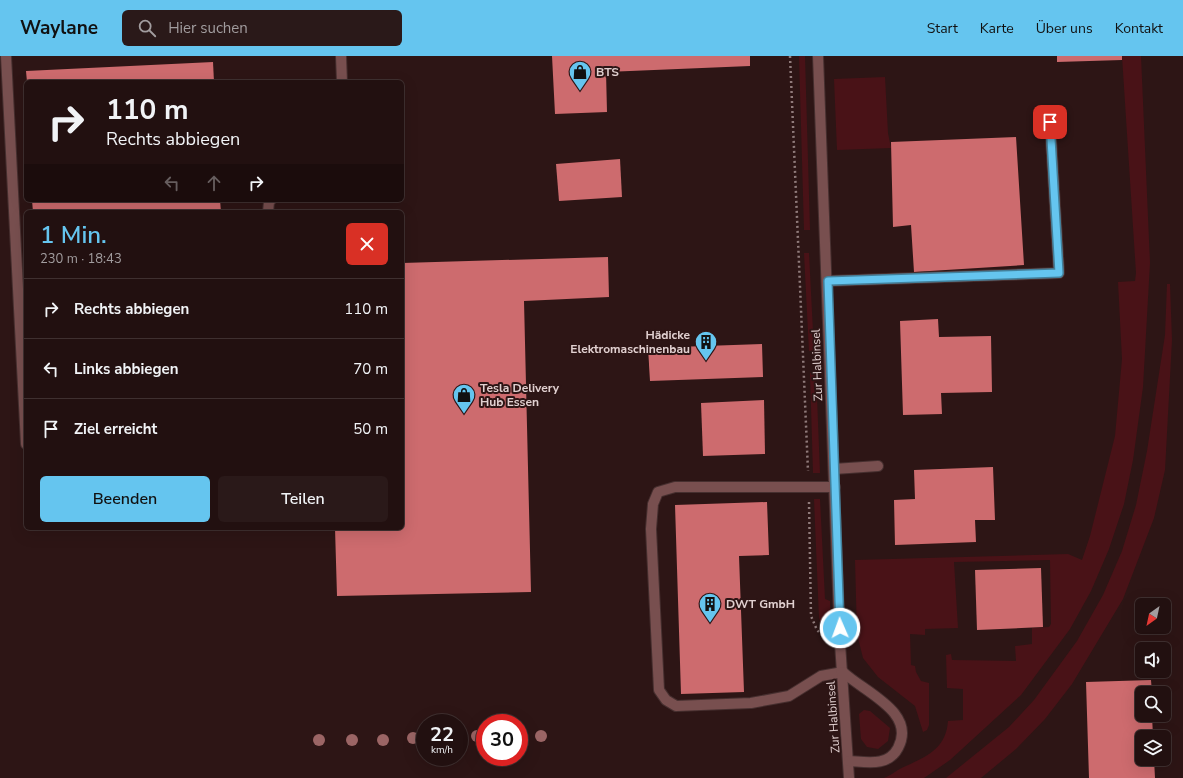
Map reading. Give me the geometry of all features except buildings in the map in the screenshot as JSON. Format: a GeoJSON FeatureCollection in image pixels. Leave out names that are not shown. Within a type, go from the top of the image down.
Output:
{"type":"FeatureCollection","features":[{"type":"Feature","properties":{"kind":"street"},"geometry":{"type":"LineString","coordinates":[[6,56],[24,405]]}},
{"type":"Feature","properties":{"kind":"street"},"geometry":{"type":"LineString","coordinates":[[341,56],[342,80]]}},
{"type":"Feature","properties":{"kind":"street","name":"Zur Halbinsel"},"geometry":{"type":"LineString","coordinates":[[818,56],[828,281],[834,469],[849,778]]}},
{"type":"Feature","properties":{"kind":"street"},"geometry":{"type":"LineString","coordinates":[[828,281],[1059,273],[1050,122]]}},
{"type":"Feature","properties":{"kind":"street"},"geometry":{"type":"LineString","coordinates":[[834,469],[878,466]]}},
{"type":"Feature","properties":{"kind":"street"},"geometry":{"type":"LineString","coordinates":[[835,487],[675,488],[658,492],[653,504],[651,529],[658,690],[666,700],[676,706],[751,703],[790,696],[821,676],[843,672]]}},
{"type":"Feature","properties":{"kind":"street","name":"Zur Halbinsel"},"geometry":{"type":"LineString","coordinates":[[843,672],[854,682],[888,706],[897,715],[902,725],[902,736],[899,747],[892,757],[880,762],[849,761]]}},
{"type":"Feature","properties":{"kind":"path"},"geometry":{"type":"LineString","coordinates":[[790,56],[809,488],[811,616],[817,630],[826,639]]}},
{"type":"Feature","properties":{"kind":"shaded area"},"geometry":{"type":"Polygon","coordinates":[[[799,56],[805,56],[810,230],[804,230],[799,56]]]}},
{"type":"Feature","properties":{"kind":"shaded area"},"geometry":{"type":"Polygon","coordinates":[[[1122,56],[1141,56],[1150,263],[1143,387],[1133,460],[1124,504],[1109,549],[1091,591],[1070,629],[1021,695],[950,760],[924,778],[884,778],[903,767],[922,759],[934,750],[944,738],[948,721],[963,720],[963,689],[947,688],[946,655],[951,654],[952,660],[1016,661],[1015,646],[1032,644],[1032,628],[1049,627],[1051,624],[1050,560],[954,562],[958,628],[925,629],[925,635],[910,634],[911,665],[915,666],[916,672],[921,681],[929,683],[929,725],[927,730],[923,732],[915,706],[878,677],[863,658],[857,634],[855,560],[1068,554],[1082,560],[1090,536],[1115,436],[1122,359],[1118,282],[1135,281],[1136,273],[1122,56]]]}},
{"type":"Feature","properties":{"kind":"shaded area"},"geometry":{"type":"Polygon","coordinates":[[[885,77],[888,133],[891,148],[837,150],[834,79],[885,77]]]}},
{"type":"Feature","properties":{"kind":"shaded area"},"geometry":{"type":"Polygon","coordinates":[[[804,253],[809,253],[814,351],[809,351],[804,253]]]}},
{"type":"Feature","properties":{"kind":"shaded area"},"geometry":{"type":"Polygon","coordinates":[[[1167,284],[1170,284],[1172,340],[1165,470],[1154,518],[1123,599],[1072,684],[1045,719],[1016,749],[981,778],[946,778],[1009,727],[1034,700],[1077,641],[1103,595],[1122,551],[1136,505],[1147,451],[1165,335],[1167,284]]]}},
{"type":"Feature","properties":{"kind":"shaded area"},"geometry":{"type":"Polygon","coordinates":[[[816,372],[820,473],[813,473],[810,373],[816,372]]]}},
{"type":"Feature","properties":{"kind":"shaded area"},"geometry":{"type":"Polygon","coordinates":[[[814,499],[820,499],[825,599],[830,601],[831,632],[826,632],[822,627],[819,618],[814,499]]]}},
{"type":"Feature","properties":{"kind":"shaded area"},"geometry":{"type":"Polygon","coordinates":[[[864,710],[870,711],[890,728],[888,741],[878,749],[867,747],[861,739],[859,714],[864,710]]]}},
{"type":"Feature","properties":{"kind":"place","name":"BTS"},"geometry":{"type":"Point","coordinates":[580,92]}},
{"type":"Feature","properties":{"kind":"place","name":"Hädicke Elektromaschinenbau"},"geometry":{"type":"Point","coordinates":[706,362]}},
{"type":"Feature","properties":{"kind":"place","name":"Tesla Delivery Hub Essen"},"geometry":{"type":"Point","coordinates":[464,414]}},
{"type":"Feature","properties":{"kind":"place","name":"DWT GmbH"},"geometry":{"type":"Point","coordinates":[710,624]}},
{"type":"Feature","properties":{"kind":"route"},"geometry":{"type":"LineString","coordinates":[[840,628],[828,281],[1059,273],[1050,122]]}}]}
